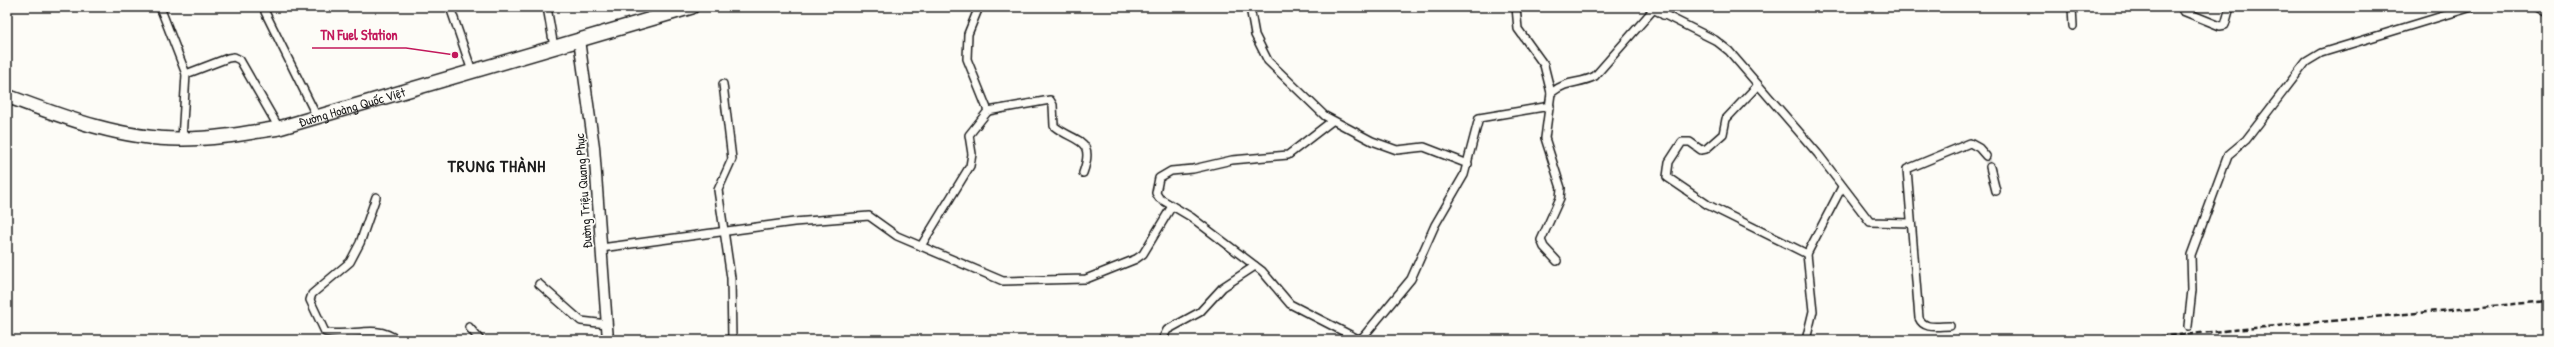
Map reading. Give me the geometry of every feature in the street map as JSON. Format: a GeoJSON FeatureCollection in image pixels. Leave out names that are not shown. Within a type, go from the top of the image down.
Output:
{"type":"FeatureCollection","features":[{"type":"Feature","properties":{"kind":"highway","name":"Đường Hoàng Quốc Việt"},"geometry":{"type":"LineString","coordinates":[[7,96],[102,128],[182,139],[228,136],[279,128],[692,7]]}},
{"type":"Feature","properties":{"kind":"main road","name":"Đường Triệu Quang Phục"},"geometry":{"type":"LineString","coordinates":[[578,40],[594,147],[608,340]]}},
{"type":"Feature","properties":{"kind":"street"},"geometry":{"type":"LineString","coordinates":[[160,7],[186,74],[182,139]]}},
{"type":"Feature","properties":{"kind":"street"},"geometry":{"type":"LineString","coordinates":[[450,7],[472,71]]}},
{"type":"Feature","properties":{"kind":"street"},"geometry":{"type":"LineString","coordinates":[[547,7],[554,47]]}},
{"type":"Feature","properties":{"kind":"street"},"geometry":{"type":"LineString","coordinates":[[979,7],[968,34],[967,59],[988,112]]}},
{"type":"Feature","properties":{"kind":"street"},"geometry":{"type":"LineString","coordinates":[[1250,7],[1255,35],[1268,61],[1332,121],[1372,141],[1397,150],[1424,147],[1468,164]]}},
{"type":"Feature","properties":{"kind":"street"},"geometry":{"type":"LineString","coordinates":[[1516,7],[1518,29],[1544,65],[1550,81],[1550,106],[1545,138],[1561,188],[1560,198],[1541,240],[1544,248],[1557,261]]}},
{"type":"Feature","properties":{"kind":"street"},"geometry":{"type":"LineString","coordinates":[[1663,15],[1669,7]]}},
{"type":"Feature","properties":{"kind":"street"},"geometry":{"type":"LineString","coordinates":[[2072,7],[2073,26]]}},
{"type":"Feature","properties":{"kind":"street"},"geometry":{"type":"LineString","coordinates":[[2183,11],[2220,26],[2226,25],[2230,7]]}},
{"type":"Feature","properties":{"kind":"street"},"geometry":{"type":"LineString","coordinates":[[2188,326],[2192,290],[2191,255],[2228,156],[2246,140],[2306,62],[2321,53],[2472,7]]}},
{"type":"Feature","properties":{"kind":"street"},"geometry":{"type":"LineString","coordinates":[[2537,7],[2547,13]]}},
{"type":"Feature","properties":{"kind":"street"},"geometry":{"type":"LineString","coordinates":[[1551,93],[1568,82],[1583,81],[1595,76],[1651,8],[1723,45],[1822,158],[1842,188],[1870,222],[1910,223]]}},
{"type":"Feature","properties":{"kind":"street"},"geometry":{"type":"LineString","coordinates":[[265,12],[316,117]]}},
{"type":"Feature","properties":{"kind":"street"},"geometry":{"type":"LineString","coordinates":[[186,74],[228,58],[234,57],[240,60],[279,128]]}},
{"type":"Feature","properties":{"kind":"street"},"geometry":{"type":"LineString","coordinates":[[723,84],[733,150],[730,166],[718,190],[731,278],[732,340]]}},
{"type":"Feature","properties":{"kind":"street"},"geometry":{"type":"LineString","coordinates":[[1758,85],[1726,119],[1723,134],[1706,149],[1701,150],[1690,142],[1682,142],[1669,162],[1667,177],[1708,205],[1806,254]]}},
{"type":"Feature","properties":{"kind":"street"},"geometry":{"type":"LineString","coordinates":[[921,246],[970,166],[972,154],[969,135],[988,112],[1050,100],[1053,105],[1054,126],[1080,140],[1086,148],[1088,160],[1083,173]]}},
{"type":"Feature","properties":{"kind":"street"},"geometry":{"type":"LineString","coordinates":[[1332,121],[1288,155],[1232,160],[1164,174],[1156,185],[1156,193],[1159,198],[1191,217],[1268,276],[1290,304],[1353,339],[1363,337],[1410,279],[1435,225],[1459,185],[1468,164],[1479,118],[1550,106]]}},
{"type":"Feature","properties":{"kind":"street"},"geometry":{"type":"LineString","coordinates":[[1950,326],[1926,326],[1921,323],[1918,318],[1907,174],[1910,167],[1970,143],[1979,148],[1986,156]]}},
{"type":"Feature","properties":{"kind":"street"},"geometry":{"type":"LineString","coordinates":[[1990,167],[1996,192]]}},
{"type":"Feature","properties":{"kind":"street"},"geometry":{"type":"LineString","coordinates":[[1806,340],[1813,311],[1806,254],[1842,188]]}},
{"type":"Feature","properties":{"kind":"street"},"geometry":{"type":"LineString","coordinates":[[376,197],[360,243],[350,262],[312,294],[310,300],[325,332],[381,332],[397,340]]}},
{"type":"Feature","properties":{"kind":"street"},"geometry":{"type":"LineString","coordinates":[[601,248],[794,222],[869,216],[890,233],[1003,281],[1086,279],[1136,259],[1143,254],[1172,206]]}},
{"type":"Feature","properties":{"kind":"street"},"geometry":{"type":"LineString","coordinates":[[1162,340],[1167,330],[1200,312],[1223,287],[1255,266]]}},
{"type":"Feature","properties":{"kind":"street"},"geometry":{"type":"LineString","coordinates":[[539,284],[582,321],[607,324]]}},
{"type":"Feature","properties":{"kind":"street"},"geometry":{"type":"LineString","coordinates":[[469,327],[480,340]]}},
{"type":"Feature","properties":{"kind":"tunnel"},"geometry":{"type":"LineString","coordinates":[[1986,156],[1990,167]]}},
{"type":"Feature","properties":{"kind":"railway"},"geometry":{"type":"LineString","coordinates":[[2125,340],[2547,301]]}},
{"type":"Feature","properties":{"kind":"place","name":"TN Fuel Station"},"geometry":{"type":"Point","coordinates":[455,55]}},
{"type":"Feature","properties":{"kind":"district","name":"TRUNG THÀNH"},"geometry":{"type":"Point","coordinates":[497,166]}}]}
